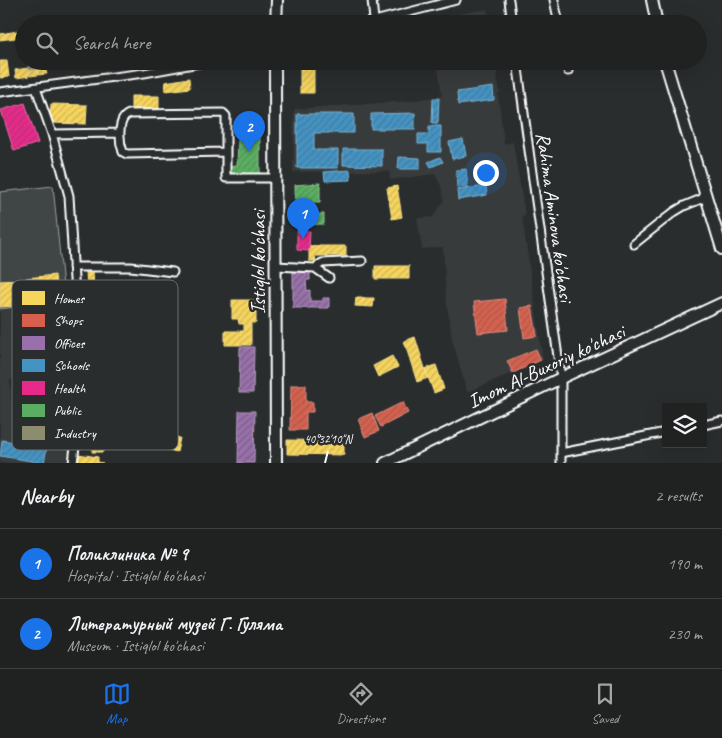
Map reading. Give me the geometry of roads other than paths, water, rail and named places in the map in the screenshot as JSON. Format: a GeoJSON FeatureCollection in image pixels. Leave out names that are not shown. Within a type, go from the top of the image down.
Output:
{"type":"FeatureCollection","features":[{"type":"Feature","properties":{"kind":"main road"},"geometry":{"type":"LineString","coordinates":[[276,15],[277,0]]}},
{"type":"Feature","properties":{"kind":"main road"},"geometry":{"type":"LineString","coordinates":[[652,0],[655,15]]}},
{"type":"Feature","properties":{"kind":"main road","name":"Istiqlol ko'chasi"},"geometry":{"type":"LineString","coordinates":[[275,70],[276,463]]}},
{"type":"Feature","properties":{"kind":"main road"},"geometry":{"type":"LineString","coordinates":[[668,70],[706,197],[718,221],[722,249]]}},
{"type":"Feature","properties":{"kind":"main road","name":"Imom Al-Buxoriy ko'chasi"},"geometry":{"type":"LineString","coordinates":[[385,463],[722,303]]}},
{"type":"Feature","properties":{"kind":"street"},"geometry":{"type":"LineString","coordinates":[[372,0],[374,15]]}},
{"type":"Feature","properties":{"kind":"street"},"geometry":{"type":"LineString","coordinates":[[394,15],[456,0]]}},
{"type":"Feature","properties":{"kind":"street"},"geometry":{"type":"LineString","coordinates":[[509,0],[511,15]]}},
{"type":"Feature","properties":{"kind":"street"},"geometry":{"type":"LineString","coordinates":[[554,0],[557,15]]}},
{"type":"Feature","properties":{"kind":"street"},"geometry":{"type":"LineString","coordinates":[[0,92],[156,70]]}},
{"type":"Feature","properties":{"kind":"street","name":"Rahima Aminova ko'chasi"},"geometry":{"type":"LineString","coordinates":[[518,70],[561,378],[561,463]]}},
{"type":"Feature","properties":{"kind":"street"},"geometry":{"type":"LineString","coordinates":[[36,88],[52,134],[69,196],[74,280]]}},
{"type":"Feature","properties":{"kind":"street"},"geometry":{"type":"LineString","coordinates":[[226,152],[127,154],[123,152],[119,133],[126,114],[223,113],[226,116],[226,152],[226,178],[276,178]]}},
{"type":"Feature","properties":{"kind":"street"},"geometry":{"type":"LineString","coordinates":[[52,134],[119,133]]}},
{"type":"Feature","properties":{"kind":"street"},"geometry":{"type":"LineString","coordinates":[[634,244],[674,212],[706,197]]}},
{"type":"Feature","properties":{"kind":"street"},"geometry":{"type":"LineString","coordinates":[[315,268],[322,262],[362,261]]}},
{"type":"Feature","properties":{"kind":"street"},"geometry":{"type":"LineString","coordinates":[[276,266],[315,268],[329,278]]}},
{"type":"Feature","properties":{"kind":"street"},"geometry":{"type":"LineString","coordinates":[[73,267],[131,267],[173,272]]}},
{"type":"Feature","properties":{"kind":"street"},"geometry":{"type":"LineString","coordinates":[[707,424],[722,421]]}},
{"type":"Feature","properties":{"kind":"street"},"geometry":{"type":"LineString","coordinates":[[561,453],[662,433]]}},
{"type":"Feature","properties":{"kind":"street"},"geometry":{"type":"LineString","coordinates":[[73,463],[74,450]]}},
{"type":"Feature","properties":{"kind":"place","name":"Литературный музей Г. Гуляма"},"geometry":{"type":"Point","coordinates":[249,152]}},
{"type":"Feature","properties":{"kind":"place","name":"Поликлиника № 9"},"geometry":{"type":"Point","coordinates":[303,239]}}]}
